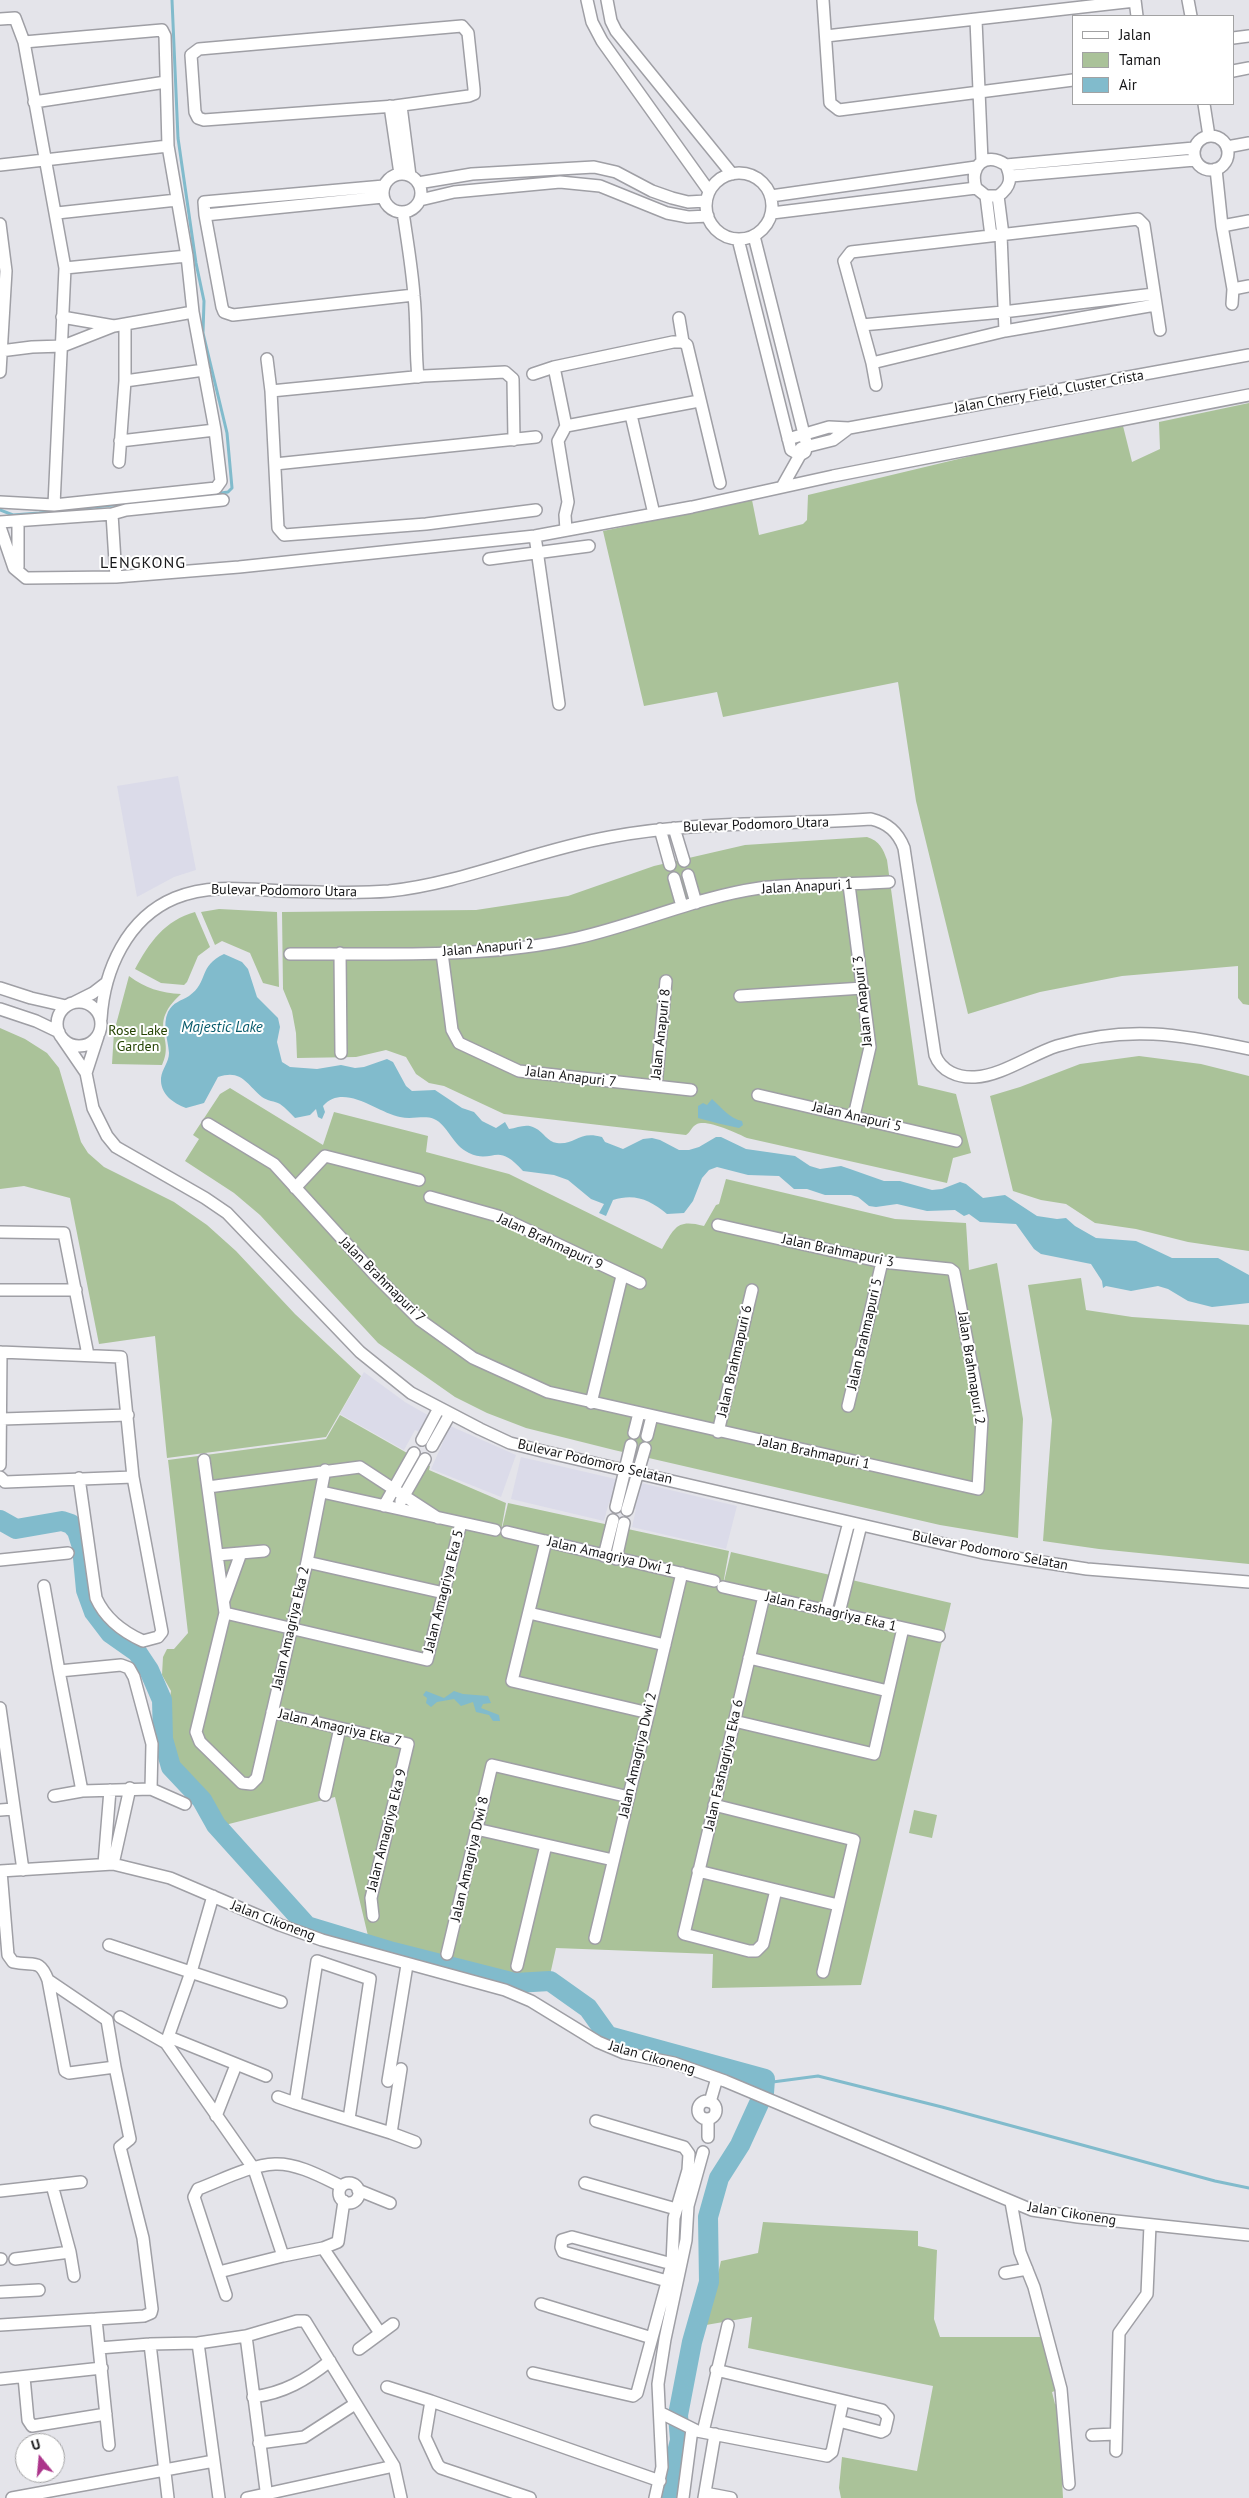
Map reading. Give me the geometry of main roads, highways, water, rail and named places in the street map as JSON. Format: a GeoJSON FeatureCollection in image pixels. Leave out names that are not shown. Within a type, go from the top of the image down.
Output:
{"type":"FeatureCollection","features":[{"type":"Feature","properties":{"kind":"water","name":"Majestic Lake"},"geometry":{"type":"Polygon","coordinates":[[[224,954],[242,962],[248,969],[257,997],[278,1018],[280,1027],[277,1042],[282,1062],[290,1067],[317,1069],[341,1065],[355,1068],[387,1059],[393,1062],[406,1086],[412,1091],[435,1090],[462,1108],[474,1112],[482,1121],[496,1128],[505,1122],[509,1129],[525,1126],[532,1127],[551,1141],[557,1143],[569,1142],[583,1136],[594,1135],[602,1137],[605,1142],[623,1149],[643,1139],[652,1138],[679,1150],[689,1150],[699,1147],[716,1137],[721,1137],[746,1149],[795,1156],[810,1166],[820,1169],[841,1166],[884,1181],[900,1181],[932,1190],[942,1189],[960,1182],[966,1184],[983,1198],[1005,1195],[1037,1216],[1057,1219],[1066,1218],[1075,1226],[1096,1238],[1136,1241],[1172,1258],[1218,1258],[1249,1275],[1249,1303],[1212,1307],[1188,1301],[1168,1289],[1158,1286],[1131,1291],[1106,1286],[1103,1288],[1102,1281],[1091,1264],[1041,1254],[1034,1249],[1016,1224],[980,1222],[969,1214],[964,1216],[955,1210],[927,1211],[897,1204],[869,1206],[858,1197],[851,1195],[825,1195],[807,1189],[794,1189],[779,1176],[748,1175],[717,1167],[709,1170],[702,1178],[693,1201],[684,1213],[667,1214],[642,1199],[628,1197],[613,1200],[606,1216],[599,1213],[604,1204],[591,1199],[568,1180],[554,1175],[523,1171],[514,1162],[501,1155],[484,1157],[469,1153],[458,1145],[443,1126],[434,1119],[426,1117],[400,1117],[361,1101],[341,1097],[331,1099],[323,1106],[325,1112],[322,1119],[318,1117],[316,1109],[310,1115],[295,1118],[280,1104],[264,1098],[243,1079],[233,1075],[218,1077],[204,1103],[186,1108],[168,1097],[161,1084],[169,1053],[165,1027],[166,1017],[172,1006],[195,991],[210,964],[224,954]]]}},
{"type":"Feature","properties":{"kind":"water"},"geometry":{"type":"Polygon","coordinates":[[[712,1099],[730,1115],[742,1121],[743,1125],[739,1128],[698,1118],[698,1106],[703,1103],[707,1105],[712,1099]]]}},
{"type":"Feature","properties":{"kind":"water"},"geometry":{"type":"Polygon","coordinates":[[[426,1691],[444,1698],[454,1691],[463,1694],[488,1696],[491,1703],[483,1704],[481,1708],[499,1715],[500,1721],[493,1721],[489,1715],[476,1712],[473,1702],[461,1706],[454,1699],[437,1702],[431,1707],[426,1703],[427,1698],[423,1695],[426,1691]]]}},
{"type":"Feature","properties":{"kind":"waterway"},"geometry":{"type":"LineString","coordinates":[[172,0],[178,138],[196,263],[204,301],[203,333],[227,433],[232,488],[228,492],[215,494]]}},
{"type":"Feature","properties":{"kind":"waterway"},"geometry":{"type":"LineString","coordinates":[[0,510],[13,515],[206,495]]}},
{"type":"Feature","properties":{"kind":"waterway"},"geometry":{"type":"LineString","coordinates":[[0,1520],[16,1529],[62,1521],[71,1524],[77,1531],[82,1547],[86,1590],[94,1612],[110,1633],[137,1652],[149,1670],[162,1700],[163,1739],[171,1767],[202,1800],[216,1825],[307,1926],[393,1952],[515,1983],[550,1981],[588,2008],[608,2036],[765,2079],[764,2093]]}},
{"type":"Feature","properties":{"kind":"waterway"},"geometry":{"type":"LineString","coordinates":[[765,2083],[818,2076],[942,2107],[1215,2181],[1249,2188]]}},
{"type":"Feature","properties":{"kind":"waterway"},"geometry":{"type":"LineString","coordinates":[[666,2498],[680,2440],[678,2415],[692,2342],[709,2282],[708,2217],[719,2178],[740,2145],[761,2099]]}},
{"type":"Feature","properties":{"kind":"district","name":"LENGKONG"},"geometry":{"type":"Point","coordinates":[143,563]}},
{"type":"Feature","properties":{"kind":"park label","name":"Rose Lake Garden"},"geometry":{"type":"Point","coordinates":[138,1040]}}]}
